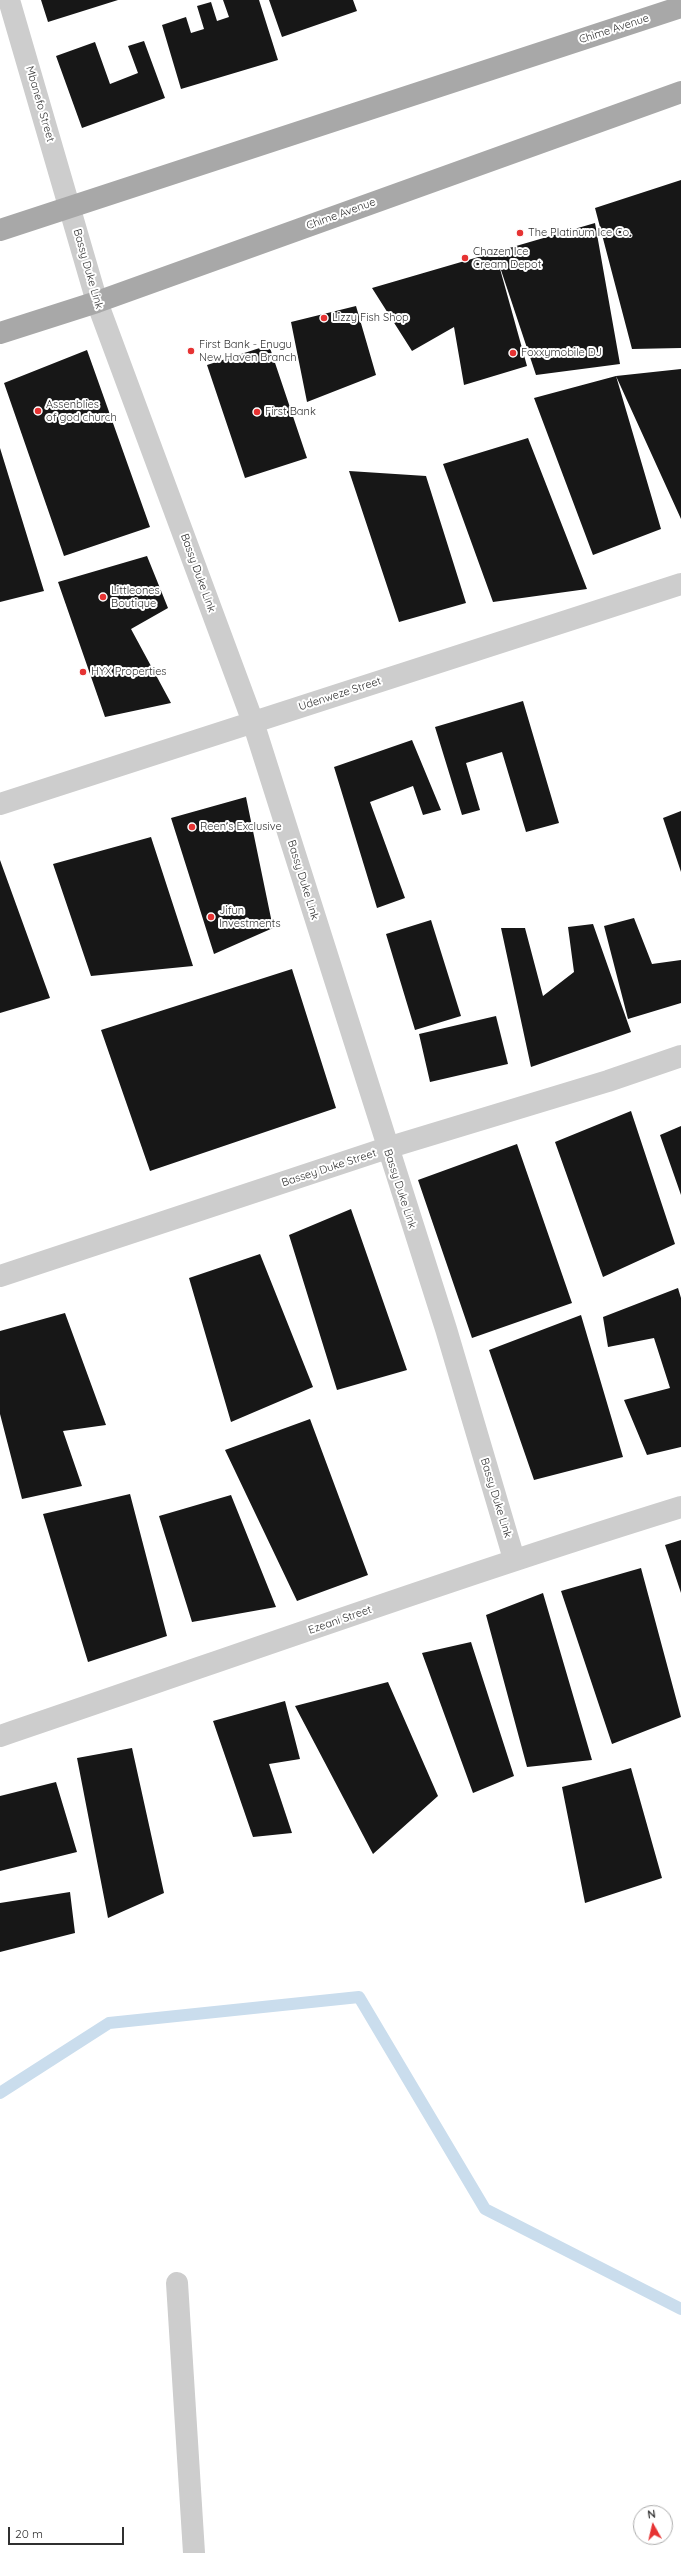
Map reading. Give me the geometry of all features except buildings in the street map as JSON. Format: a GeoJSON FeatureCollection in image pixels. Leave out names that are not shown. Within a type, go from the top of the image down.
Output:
{"type":"FeatureCollection","features":[{"type":"Feature","properties":{"kind":"main road","name":"Chime Avenue"},"geometry":{"type":"LineString","coordinates":[[0,230],[681,7]]}},
{"type":"Feature","properties":{"kind":"main road","name":"Chime Avenue"},"geometry":{"type":"LineString","coordinates":[[0,333],[97,302],[681,92]]}},
{"type":"Feature","properties":{"kind":"street","name":"Mbanefo Street"},"geometry":{"type":"LineString","coordinates":[[9,0],[71,208]]}},
{"type":"Feature","properties":{"kind":"street","name":"Bassy Duke Link"},"geometry":{"type":"LineString","coordinates":[[71,208],[97,302],[253,722],[387,1148],[446,1329],[514,1559]]}},
{"type":"Feature","properties":{"kind":"street","name":"Udenweze Street"},"geometry":{"type":"LineString","coordinates":[[0,804],[681,584]]}},
{"type":"Feature","properties":{"kind":"street","name":"Bassey Duke Street"},"geometry":{"type":"LineString","coordinates":[[0,1276],[387,1148],[608,1081],[681,1056]]}},
{"type":"Feature","properties":{"kind":"street","name":"Ezeani Street"},"geometry":{"type":"LineString","coordinates":[[0,1736],[514,1559],[681,1507]]}},
{"type":"Feature","properties":{"kind":"street"},"geometry":{"type":"LineString","coordinates":[[177,2283],[194,2553]]}},
{"type":"Feature","properties":{"kind":"waterway"},"geometry":{"type":"LineString","coordinates":[[0,2093],[109,2023],[359,1997],[485,2209],[681,2309]]}},
{"type":"Feature","properties":{"kind":"place","name":"The Platinum Ice Co."},"geometry":{"type":"Point","coordinates":[520,233]}},
{"type":"Feature","properties":{"kind":"place","name":"Chazen Ice Cream Depot"},"geometry":{"type":"Point","coordinates":[465,258]}},
{"type":"Feature","properties":{"kind":"place","name":"Lizzy Fish Shop"},"geometry":{"type":"Point","coordinates":[324,318]}},
{"type":"Feature","properties":{"kind":"place","name":"First Bank - Enugu New Haven Branch"},"geometry":{"type":"Point","coordinates":[191,351]}},
{"type":"Feature","properties":{"kind":"place","name":"Foxxymobile DJ"},"geometry":{"type":"Point","coordinates":[513,353]}},
{"type":"Feature","properties":{"kind":"place","name":"Assenblies of god church"},"geometry":{"type":"Point","coordinates":[38,411]}},
{"type":"Feature","properties":{"kind":"place","name":"First Bank"},"geometry":{"type":"Point","coordinates":[257,412]}},
{"type":"Feature","properties":{"kind":"place","name":"Littleones Boutique"},"geometry":{"type":"Point","coordinates":[103,597]}},
{"type":"Feature","properties":{"kind":"place","name":"HYX Properties"},"geometry":{"type":"Point","coordinates":[83,672]}},
{"type":"Feature","properties":{"kind":"place","name":"Reen's Exclusive"},"geometry":{"type":"Point","coordinates":[192,827]}},
{"type":"Feature","properties":{"kind":"place","name":"Jifun Investments"},"geometry":{"type":"Point","coordinates":[211,917]}}]}
